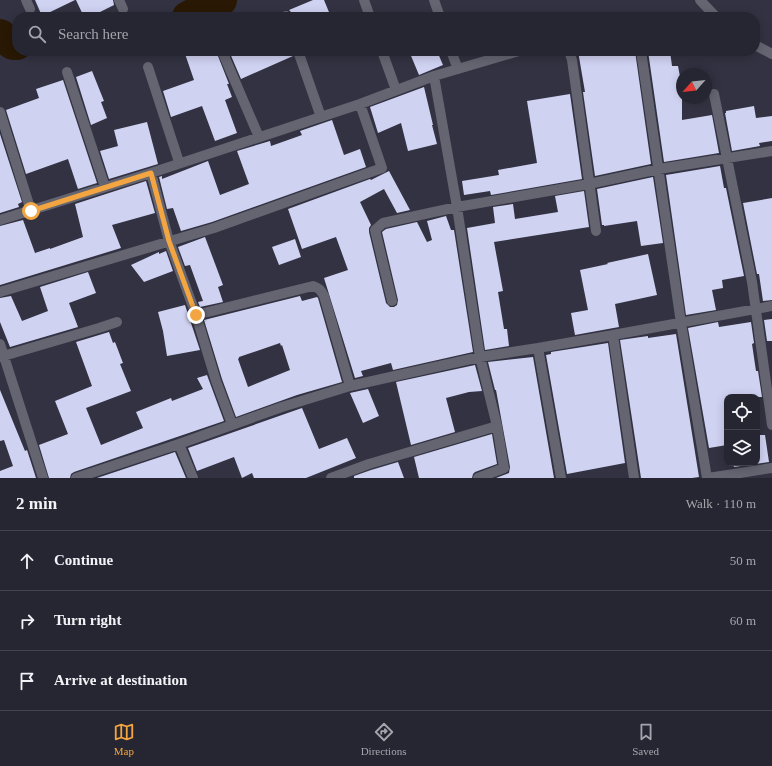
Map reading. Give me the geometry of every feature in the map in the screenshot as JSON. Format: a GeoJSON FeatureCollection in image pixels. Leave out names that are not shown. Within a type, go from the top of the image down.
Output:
{"type":"FeatureCollection","features":[{"type":"Feature","properties":{"kind":"street"},"geometry":{"type":"LineString","coordinates":[[364,0],[368,12]]}},
{"type":"Feature","properties":{"kind":"street"},"geometry":{"type":"LineString","coordinates":[[434,0],[438,12]]}},
{"type":"Feature","properties":{"kind":"street"},"geometry":{"type":"LineString","coordinates":[[700,0],[711,12]]}},
{"type":"Feature","properties":{"kind":"street"},"geometry":{"type":"LineString","coordinates":[[760,48],[772,54]]}},
{"type":"Feature","properties":{"kind":"street"},"geometry":{"type":"LineString","coordinates":[[224,56],[259,137]]}},
{"type":"Feature","properties":{"kind":"street"},"geometry":{"type":"LineString","coordinates":[[300,56],[322,117]]}},
{"type":"Feature","properties":{"kind":"street"},"geometry":{"type":"LineString","coordinates":[[384,56],[396,90]]}},
{"type":"Feature","properties":{"kind":"street"},"geometry":{"type":"LineString","coordinates":[[453,56],[458,69]]}},
{"type":"Feature","properties":{"kind":"street"},"geometry":{"type":"LineString","coordinates":[[0,220],[151,173],[179,162],[360,104],[434,76],[502,56]]}},
{"type":"Feature","properties":{"kind":"street"},"geometry":{"type":"LineString","coordinates":[[571,56],[596,231]]}},
{"type":"Feature","properties":{"kind":"street"},"geometry":{"type":"LineString","coordinates":[[642,56],[681,323],[708,478],[772,468]]}},
{"type":"Feature","properties":{"kind":"street"},"geometry":{"type":"LineString","coordinates":[[148,67],[179,162]]}},
{"type":"Feature","properties":{"kind":"street"},"geometry":{"type":"LineString","coordinates":[[67,72],[105,187]]}},
{"type":"Feature","properties":{"kind":"street"},"geometry":{"type":"LineString","coordinates":[[434,76],[457,206],[480,357],[504,468],[478,478]]}},
{"type":"Feature","properties":{"kind":"street"},"geometry":{"type":"LineString","coordinates":[[714,94],[752,282],[772,425]]}},
{"type":"Feature","properties":{"kind":"street"},"geometry":{"type":"LineString","coordinates":[[0,292],[214,228],[382,168],[360,104]]}},
{"type":"Feature","properties":{"kind":"street"},"geometry":{"type":"LineString","coordinates":[[0,112],[31,211]]}},
{"type":"Feature","properties":{"kind":"street"},"geometry":{"type":"LineString","coordinates":[[392,301],[375,230],[383,223],[457,206],[589,184],[659,169],[772,151]]}},
{"type":"Feature","properties":{"kind":"street"},"geometry":{"type":"LineString","coordinates":[[151,173],[169,241],[196,315],[216,381],[232,424]]}},
{"type":"Feature","properties":{"kind":"street"},"geometry":{"type":"LineString","coordinates":[[196,315],[313,286],[321,290],[324,296],[350,386]]}},
{"type":"Feature","properties":{"kind":"street"},"geometry":{"type":"LineString","coordinates":[[76,478],[179,444],[232,424],[350,386],[480,357],[613,335],[772,306]]}},
{"type":"Feature","properties":{"kind":"street"},"geometry":{"type":"LineString","coordinates":[[2,356],[117,322]]}},
{"type":"Feature","properties":{"kind":"street"},"geometry":{"type":"LineString","coordinates":[[613,335],[634,478]]}},
{"type":"Feature","properties":{"kind":"street"},"geometry":{"type":"LineString","coordinates":[[0,344],[2,356],[42,478]]}},
{"type":"Feature","properties":{"kind":"street"},"geometry":{"type":"LineString","coordinates":[[538,348],[561,478]]}},
{"type":"Feature","properties":{"kind":"street"},"geometry":{"type":"LineString","coordinates":[[331,478],[369,464],[496,426]]}},
{"type":"Feature","properties":{"kind":"street"},"geometry":{"type":"LineString","coordinates":[[179,444],[193,478]]}},
{"type":"Feature","properties":{"kind":"building"},"geometry":{"type":"Polygon","coordinates":[[[35,0],[75,0],[50,12],[40,12],[35,0]]]}},
{"type":"Feature","properties":{"kind":"building"},"geometry":{"type":"Polygon","coordinates":[[[76,0],[113,0],[114,5],[100,12],[82,12],[76,0]]]}},
{"type":"Feature","properties":{"kind":"building"},"geometry":{"type":"Polygon","coordinates":[[[313,0],[324,0],[329,12],[291,12],[289,10],[313,0]]]}},
{"type":"Feature","properties":{"kind":"building"},"geometry":{"type":"Polygon","coordinates":[[[186,56],[218,56],[229,84],[227,84],[232,97],[225,100],[237,133],[215,141],[202,106],[171,117],[163,91],[194,80],[186,56]]]}},
{"type":"Feature","properties":{"kind":"building"},"geometry":{"type":"Polygon","coordinates":[[[231,56],[293,56],[241,79],[231,56]]]}},
{"type":"Feature","properties":{"kind":"building"},"geometry":{"type":"Polygon","coordinates":[[[411,56],[439,56],[443,65],[419,75],[411,56]]]}},
{"type":"Feature","properties":{"kind":"building"},"geometry":{"type":"Polygon","coordinates":[[[579,56],[636,56],[651,164],[595,176],[583,92],[585,92],[579,56]]]}},
{"type":"Feature","properties":{"kind":"building"},"geometry":{"type":"Polygon","coordinates":[[[649,56],[671,56],[672,66],[678,66],[678,68],[676,68],[676,104],[682,104],[682,120],[712,115],[719,153],[664,162],[649,56]]]}},
{"type":"Feature","properties":{"kind":"building"},"geometry":{"type":"Polygon","coordinates":[[[92,71],[104,101],[101,102],[107,118],[91,125],[76,77],[92,71]]]}},
{"type":"Feature","properties":{"kind":"building"},"geometry":{"type":"Polygon","coordinates":[[[63,80],[97,183],[78,189],[68,159],[26,174],[6,110],[39,98],[36,89],[63,80]]]}},
{"type":"Feature","properties":{"kind":"building"},"geometry":{"type":"Polygon","coordinates":[[[424,87],[437,144],[408,151],[401,123],[378,133],[370,107],[424,87]]]}},
{"type":"Feature","properties":{"kind":"building"},"geometry":{"type":"Polygon","coordinates":[[[570,94],[582,179],[491,195],[490,191],[464,195],[462,181],[499,175],[498,170],[537,163],[527,101],[570,94]]]}},
{"type":"Feature","properties":{"kind":"building"},"geometry":{"type":"Polygon","coordinates":[[[754,106],[756,118],[772,116],[772,141],[759,143],[760,146],[732,151],[725,113],[726,111],[754,106]]]}},
{"type":"Feature","properties":{"kind":"building"},"geometry":{"type":"Polygon","coordinates":[[[332,120],[344,155],[360,149],[366,167],[212,222],[181,231],[173,208],[167,209],[159,177],[162,176],[162,179],[208,161],[220,195],[249,184],[237,151],[270,141],[271,146],[302,135],[300,131],[332,120]]]}},
{"type":"Feature","properties":{"kind":"building"},"geometry":{"type":"Polygon","coordinates":[[[147,122],[158,164],[109,179],[100,151],[118,146],[114,130],[147,122]]]}},
{"type":"Feature","properties":{"kind":"building"},"geometry":{"type":"Polygon","coordinates":[[[0,134],[22,202],[18,204],[19,207],[0,213],[0,134]]]}},
{"type":"Feature","properties":{"kind":"building"},"geometry":{"type":"Polygon","coordinates":[[[720,166],[744,276],[722,280],[723,288],[712,290],[716,310],[686,315],[666,175],[720,166]]]}},
{"type":"Feature","properties":{"kind":"building"},"geometry":{"type":"Polygon","coordinates":[[[389,171],[410,210],[397,213],[384,189],[360,202],[371,225],[369,232],[386,303],[390,307],[394,307],[397,305],[398,300],[382,232],[386,229],[417,222],[427,242],[432,240],[427,221],[446,216],[451,230],[454,230],[473,352],[393,370],[391,363],[361,371],[363,376],[355,378],[324,278],[348,270],[336,237],[302,249],[288,209],[370,179],[371,180],[389,171]]]}},
{"type":"Feature","properties":{"kind":"building"},"geometry":{"type":"Polygon","coordinates":[[[653,177],[663,243],[641,246],[637,221],[604,226],[602,225],[597,189],[653,177]]]}},
{"type":"Feature","properties":{"kind":"building"},"geometry":{"type":"Polygon","coordinates":[[[146,181],[155,213],[112,225],[121,248],[0,285],[0,226],[23,220],[35,253],[50,249],[83,237],[75,204],[146,181]]]}},
{"type":"Feature","properties":{"kind":"building"},"geometry":{"type":"Polygon","coordinates":[[[584,191],[589,227],[494,242],[503,291],[498,292],[504,329],[507,329],[509,346],[485,350],[467,228],[495,223],[493,207],[513,204],[515,219],[558,212],[555,196],[584,191]]]}},
{"type":"Feature","properties":{"kind":"building"},"geometry":{"type":"Polygon","coordinates":[[[772,198],[772,300],[763,301],[759,274],[757,274],[743,203],[772,198]]]}},
{"type":"Feature","properties":{"kind":"building"},"geometry":{"type":"Polygon","coordinates":[[[205,237],[223,285],[218,287],[223,302],[200,307],[198,302],[203,301],[190,265],[185,266],[178,247],[205,237]]]}},
{"type":"Feature","properties":{"kind":"building"},"geometry":{"type":"Polygon","coordinates":[[[295,239],[301,257],[279,265],[272,247],[295,239]]]}},
{"type":"Feature","properties":{"kind":"building"},"geometry":{"type":"Polygon","coordinates":[[[166,251],[173,271],[144,282],[131,265],[159,252],[159,254],[166,251]]]}},
{"type":"Feature","properties":{"kind":"building"},"geometry":{"type":"Polygon","coordinates":[[[648,254],[657,295],[615,304],[619,327],[575,335],[571,313],[588,310],[580,270],[648,254]]]}},
{"type":"Feature","properties":{"kind":"building"},"geometry":{"type":"Polygon","coordinates":[[[88,272],[96,293],[69,303],[78,327],[10,347],[0,322],[0,298],[11,296],[22,321],[48,311],[40,287],[88,272]]]}},
{"type":"Feature","properties":{"kind":"building"},"geometry":{"type":"Polygon","coordinates":[[[300,296],[302,301],[317,297],[342,382],[297,395],[236,417],[222,379],[204,320],[300,296]],[[280,343],[239,357],[238,359],[248,387],[290,370],[282,345],[281,346],[280,343]]]}},
{"type":"Feature","properties":{"kind":"building"},"geometry":{"type":"Polygon","coordinates":[[[185,305],[200,350],[167,356],[158,312],[185,305]]]}},
{"type":"Feature","properties":{"kind":"building"},"geometry":{"type":"Polygon","coordinates":[[[772,319],[772,341],[767,341],[764,320],[772,319]]]}},
{"type":"Feature","properties":{"kind":"building"},"geometry":{"type":"Polygon","coordinates":[[[718,322],[719,327],[751,322],[754,343],[752,344],[762,397],[760,397],[760,394],[724,394],[724,446],[709,448],[688,328],[718,322]]]}},
{"type":"Feature","properties":{"kind":"building"},"geometry":{"type":"Polygon","coordinates":[[[109,332],[113,343],[115,342],[123,363],[120,364],[131,391],[86,408],[101,445],[143,428],[136,412],[171,398],[172,401],[203,389],[197,378],[207,375],[224,421],[74,472],[71,474],[70,478],[49,478],[39,445],[68,434],[55,401],[92,386],[76,342],[109,332]]]}},
{"type":"Feature","properties":{"kind":"building"},"geometry":{"type":"Polygon","coordinates":[[[676,334],[699,477],[641,478],[620,340],[676,334]]]}},
{"type":"Feature","properties":{"kind":"building"},"geometry":{"type":"Polygon","coordinates":[[[608,343],[625,463],[567,474],[546,355],[551,354],[551,352],[608,343]]]}},
{"type":"Feature","properties":{"kind":"building"},"geometry":{"type":"Polygon","coordinates":[[[533,357],[554,478],[496,478],[509,473],[510,467],[496,390],[488,362],[533,357]]]}},
{"type":"Feature","properties":{"kind":"building"},"geometry":{"type":"Polygon","coordinates":[[[475,365],[482,391],[469,392],[446,398],[455,432],[411,445],[396,382],[475,365]]]}},
{"type":"Feature","properties":{"kind":"building"},"geometry":{"type":"Polygon","coordinates":[[[368,389],[379,416],[363,423],[350,393],[368,389]]]}},
{"type":"Feature","properties":{"kind":"building"},"geometry":{"type":"Polygon","coordinates":[[[0,390],[25,451],[27,450],[36,478],[0,478],[0,471],[13,466],[4,440],[0,441],[0,390]]]}},
{"type":"Feature","properties":{"kind":"building"},"geometry":{"type":"Polygon","coordinates":[[[302,408],[319,449],[347,438],[356,458],[306,478],[254,478],[252,473],[242,478],[234,457],[197,471],[188,448],[302,408]]]}},
{"type":"Feature","properties":{"kind":"building"},"geometry":{"type":"Polygon","coordinates":[[[492,434],[497,464],[475,472],[472,478],[419,478],[414,457],[492,434]]]}},
{"type":"Feature","properties":{"kind":"building"},"geometry":{"type":"Polygon","coordinates":[[[760,435],[765,435],[769,462],[760,463],[760,435]]]}},
{"type":"Feature","properties":{"kind":"building"},"geometry":{"type":"Polygon","coordinates":[[[175,452],[186,478],[97,478],[175,452]]]}},
{"type":"Feature","properties":{"kind":"building"},"geometry":{"type":"Polygon","coordinates":[[[398,462],[404,478],[354,478],[354,476],[398,462]]]}},
{"type":"Feature","properties":{"kind":"waterway"},"geometry":{"type":"LineString","coordinates":[[198,12],[221,0]]}},
{"type":"Feature","properties":{"kind":"waterway"},"geometry":{"type":"LineString","coordinates":[[0,35],[12,43]]}},
{"type":"Feature","properties":{"kind":"route"},"geometry":{"type":"LineString","coordinates":[[31,211],[151,173],[169,241],[196,315]]}}]}
